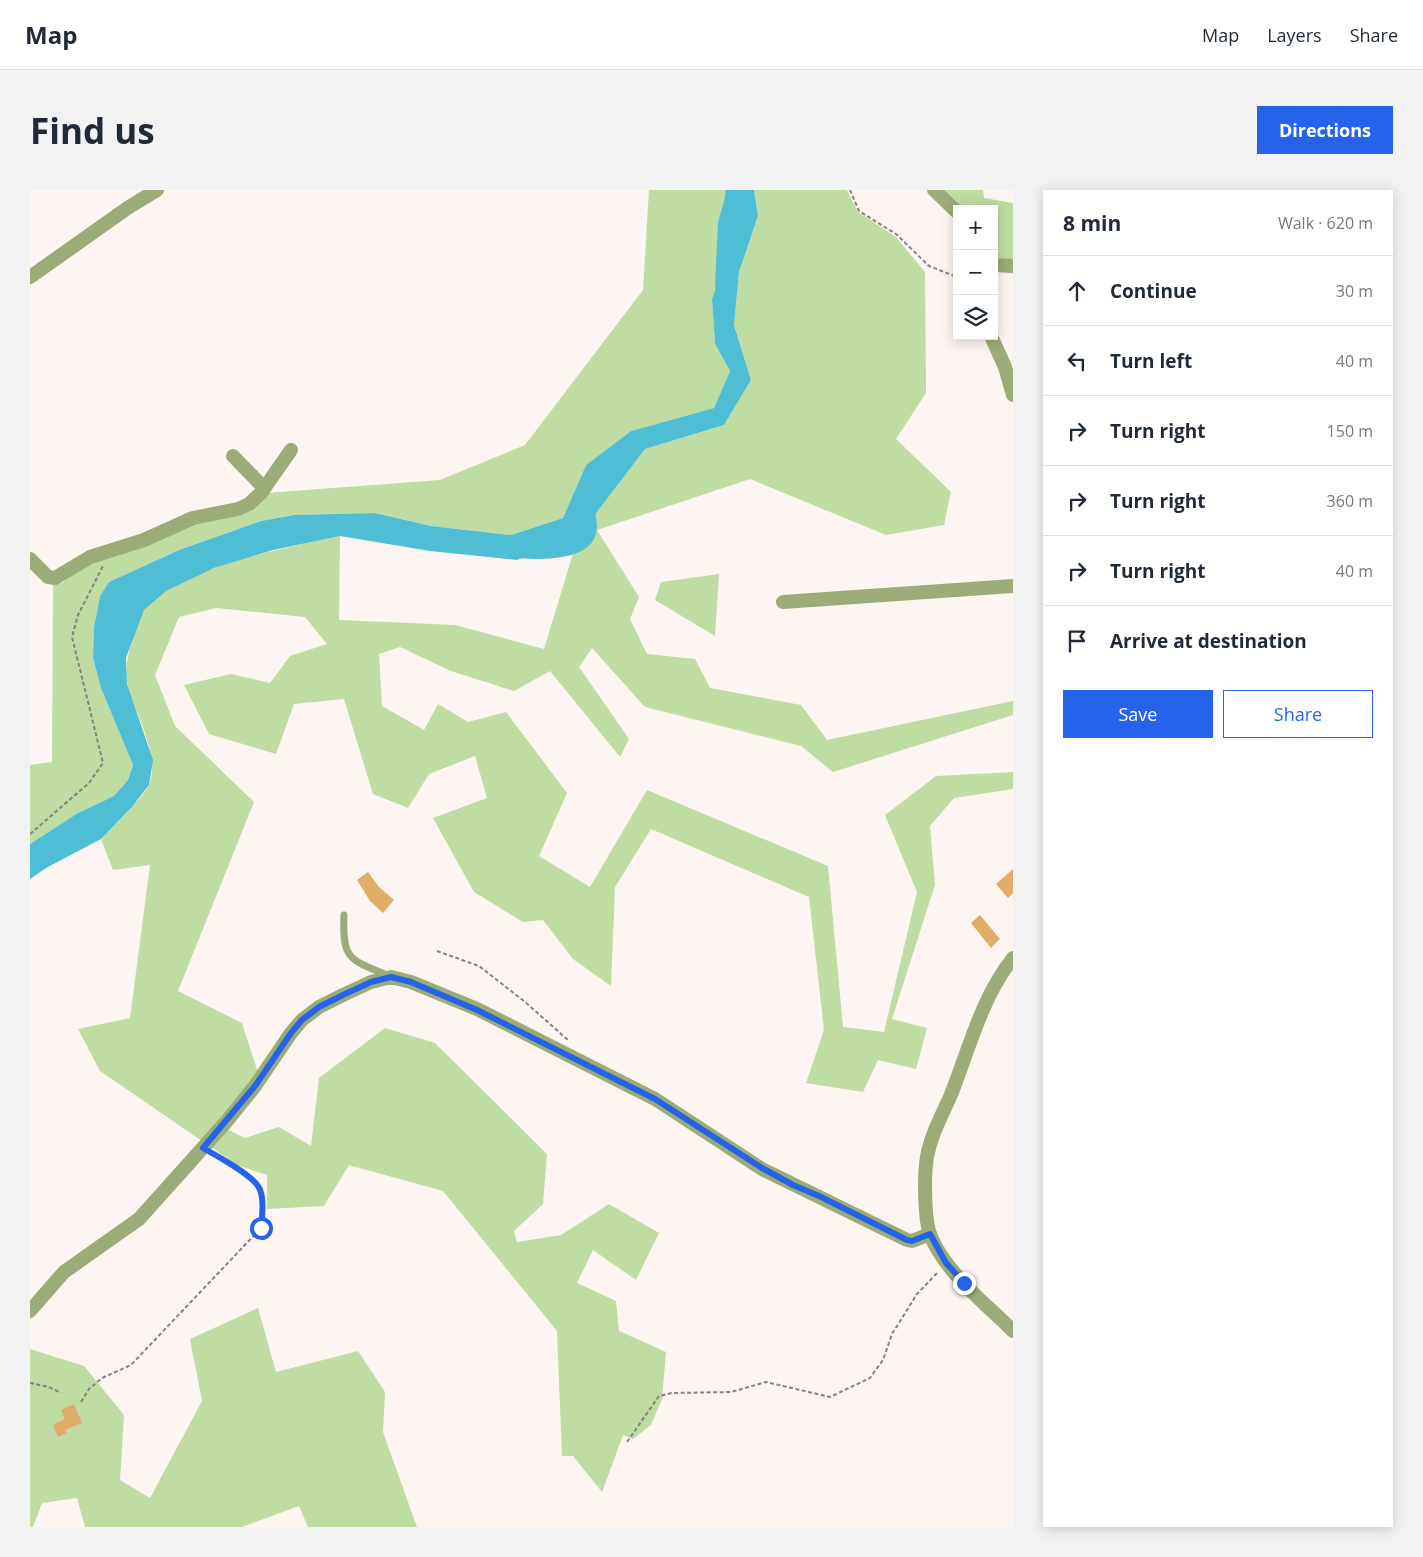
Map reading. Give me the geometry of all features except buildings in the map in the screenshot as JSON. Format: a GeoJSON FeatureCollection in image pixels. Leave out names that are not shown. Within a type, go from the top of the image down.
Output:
{"type":"FeatureCollection","features":[{"type":"Feature","properties":{"kind":"street"},"geometry":{"type":"LineString","coordinates":[[30,277],[129,206],[157,190]]}},
{"type":"Feature","properties":{"kind":"street"},"geometry":{"type":"LineString","coordinates":[[934,190],[953,208]]}},
{"type":"Feature","properties":{"kind":"street"},"geometry":{"type":"LineString","coordinates":[[998,265],[1013,266]]}},
{"type":"Feature","properties":{"kind":"street"},"geometry":{"type":"LineString","coordinates":[[993,340],[1005,367],[1013,395]]}},
{"type":"Feature","properties":{"kind":"street"},"geometry":{"type":"LineString","coordinates":[[30,558],[51,579],[61,575],[84,560],[144,540],[193,518],[243,508],[258,498],[291,450]]}},
{"type":"Feature","properties":{"kind":"street"},"geometry":{"type":"LineString","coordinates":[[233,456],[264,488]]}},
{"type":"Feature","properties":{"kind":"street"},"geometry":{"type":"LineString","coordinates":[[783,602],[1013,586]]}},
{"type":"Feature","properties":{"kind":"street"},"geometry":{"type":"LineString","coordinates":[[1013,958],[986,1003],[933,1134],[927,1156],[926,1174],[927,1213],[930,1234],[946,1263],[1013,1331]]}},
{"type":"Feature","properties":{"kind":"street"},"geometry":{"type":"LineString","coordinates":[[30,1311],[64,1272],[140,1219],[255,1086],[302,1020],[319,1007],[343,995],[371,982],[391,977],[411,982],[477,1010],[655,1099],[762,1168],[907,1240],[912,1241],[930,1234]]}},
{"type":"Feature","properties":{"kind":"lane"},"geometry":{"type":"LineString","coordinates":[[344,915],[343,932],[347,953],[356,962],[391,977]]}},
{"type":"Feature","properties":{"kind":"path"},"geometry":{"type":"LineString","coordinates":[[850,190],[859,211],[896,234],[929,266],[953,275]]}},
{"type":"Feature","properties":{"kind":"path"},"geometry":{"type":"LineString","coordinates":[[30,834],[89,783],[103,763],[72,637],[78,615],[111,550]]}},
{"type":"Feature","properties":{"kind":"path"},"geometry":{"type":"LineString","coordinates":[[437,951],[478,966],[524,1001],[573,1045]]}},
{"type":"Feature","properties":{"kind":"path"},"geometry":{"type":"LineString","coordinates":[[81,1402],[89,1389],[102,1378],[131,1365],[261,1228],[264,1210],[259,1186],[236,1168],[203,1148]]}},
{"type":"Feature","properties":{"kind":"path"},"geometry":{"type":"LineString","coordinates":[[627,1442],[659,1396],[672,1393],[731,1392],[766,1382],[830,1397],[870,1378],[883,1360],[892,1334],[917,1294],[946,1263]]}},
{"type":"Feature","properties":{"kind":"path"},"geometry":{"type":"LineString","coordinates":[[30,1383],[61,1393]]}},
{"type":"Feature","properties":{"kind":"green space"},"geometry":{"type":"Polygon","coordinates":[[[649,190],[730,190],[728,254],[712,299],[715,344],[730,371],[714,408],[631,431],[586,465],[563,518],[511,535],[431,526],[375,513],[294,515],[261,521],[179,550],[109,582],[100,596],[94,627],[93,658],[101,688],[133,765],[128,780],[114,796],[78,813],[30,844],[30,765],[52,762],[53,582],[62,583],[87,561],[266,493],[440,480],[525,445],[643,290],[649,190]]]}},
{"type":"Feature","properties":{"kind":"green space"},"geometry":{"type":"Polygon","coordinates":[[[754,190],[847,190],[858,212],[896,237],[925,272],[926,393],[896,439],[951,492],[944,525],[886,535],[750,479],[597,530],[639,597],[630,619],[647,654],[695,659],[710,688],[801,705],[827,740],[1013,701],[1013,715],[833,772],[801,746],[645,707],[592,648],[579,667],[629,739],[620,757],[550,671],[514,691],[451,671],[400,647],[379,654],[382,706],[424,730],[438,704],[468,722],[506,712],[567,793],[539,856],[590,887],[647,790],[828,866],[843,1027],[884,1032],[917,892],[885,815],[936,776],[1013,772],[1013,789],[954,798],[930,826],[935,885],[892,1019],[927,1028],[916,1069],[878,1060],[863,1092],[806,1083],[824,1030],[809,897],[651,829],[615,887],[611,986],[573,959],[543,920],[523,922],[474,892],[433,818],[487,798],[475,756],[429,774],[408,808],[373,794],[344,699],[294,704],[276,754],[209,734],[184,685],[231,674],[270,683],[290,656],[327,644],[305,617],[216,608],[179,617],[155,675],[175,726],[254,802],[178,991],[242,1023],[262,1085],[227,1129],[245,1138],[279,1127],[311,1146],[319,1078],[385,1028],[435,1043],[547,1154],[543,1204],[514,1231],[517,1242],[561,1235],[609,1204],[659,1233],[636,1280],[593,1250],[577,1283],[616,1301],[619,1331],[666,1352],[662,1399],[651,1425],[633,1439],[623,1435],[602,1492],[573,1456],[562,1456],[557,1331],[443,1191],[349,1165],[324,1206],[267,1209],[267,1175],[237,1165],[100,1071],[78,1029],[130,1018],[150,865],[113,870],[101,839],[141,798],[149,785],[152,775],[152,763],[147,739],[128,688],[126,675],[130,648],[138,621],[144,610],[159,595],[206,571],[265,553],[340,536],[339,620],[455,625],[544,649],[578,537],[645,449],[724,425],[751,380],[734,325],[739,272],[758,216],[754,190]]]}},
{"type":"Feature","properties":{"kind":"green space"},"geometry":{"type":"Polygon","coordinates":[[[937,190],[983,190],[984,198],[1013,203],[1013,263],[998,261],[998,205],[953,205],[937,190]]]}},
{"type":"Feature","properties":{"kind":"green space"},"geometry":{"type":"Polygon","coordinates":[[[719,574],[715,636],[655,600],[661,582],[719,574]]]}},
{"type":"Feature","properties":{"kind":"green space"},"geometry":{"type":"Polygon","coordinates":[[[258,1308],[276,1372],[358,1351],[385,1392],[383,1432],[417,1527],[308,1527],[299,1506],[242,1527],[85,1527],[77,1498],[42,1503],[33,1527],[30,1527],[30,1349],[84,1366],[124,1415],[120,1480],[150,1498],[202,1401],[190,1339],[258,1308]]]}},
{"type":"Feature","properties":{"kind":"water"},"geometry":{"type":"Polygon","coordinates":[[[730,190],[754,190],[758,216],[739,272],[734,325],[751,380],[724,425],[645,449],[578,537],[517,560],[430,551],[340,536],[273,550],[214,568],[166,591],[144,610],[126,658],[127,684],[153,760],[149,785],[133,806],[101,839],[46,868],[30,879],[30,844],[78,813],[114,796],[128,780],[133,765],[101,688],[93,658],[94,627],[100,596],[109,582],[179,550],[261,521],[294,515],[375,513],[431,526],[511,535],[563,518],[586,465],[631,431],[714,408],[730,371],[715,344],[712,299],[728,254],[730,190]]]}},
{"type":"Feature","properties":{"kind":"waterway"},"geometry":{"type":"LineString","coordinates":[[725,287],[728,223],[736,190]]}},
{"type":"Feature","properties":{"kind":"waterway"},"geometry":{"type":"LineString","coordinates":[[521,548],[549,549],[570,545],[579,541],[585,535],[587,527],[582,500]]}},
{"type":"Feature","properties":{"kind":"route"},"geometry":{"type":"LineString","coordinates":[[261,1228],[264,1210],[259,1186],[236,1168],[203,1148],[255,1086],[302,1020],[319,1007],[343,995],[371,982],[391,977],[411,982],[477,1010],[655,1099],[762,1168],[907,1240],[912,1241],[930,1234],[946,1263],[964,1283]]}}]}
